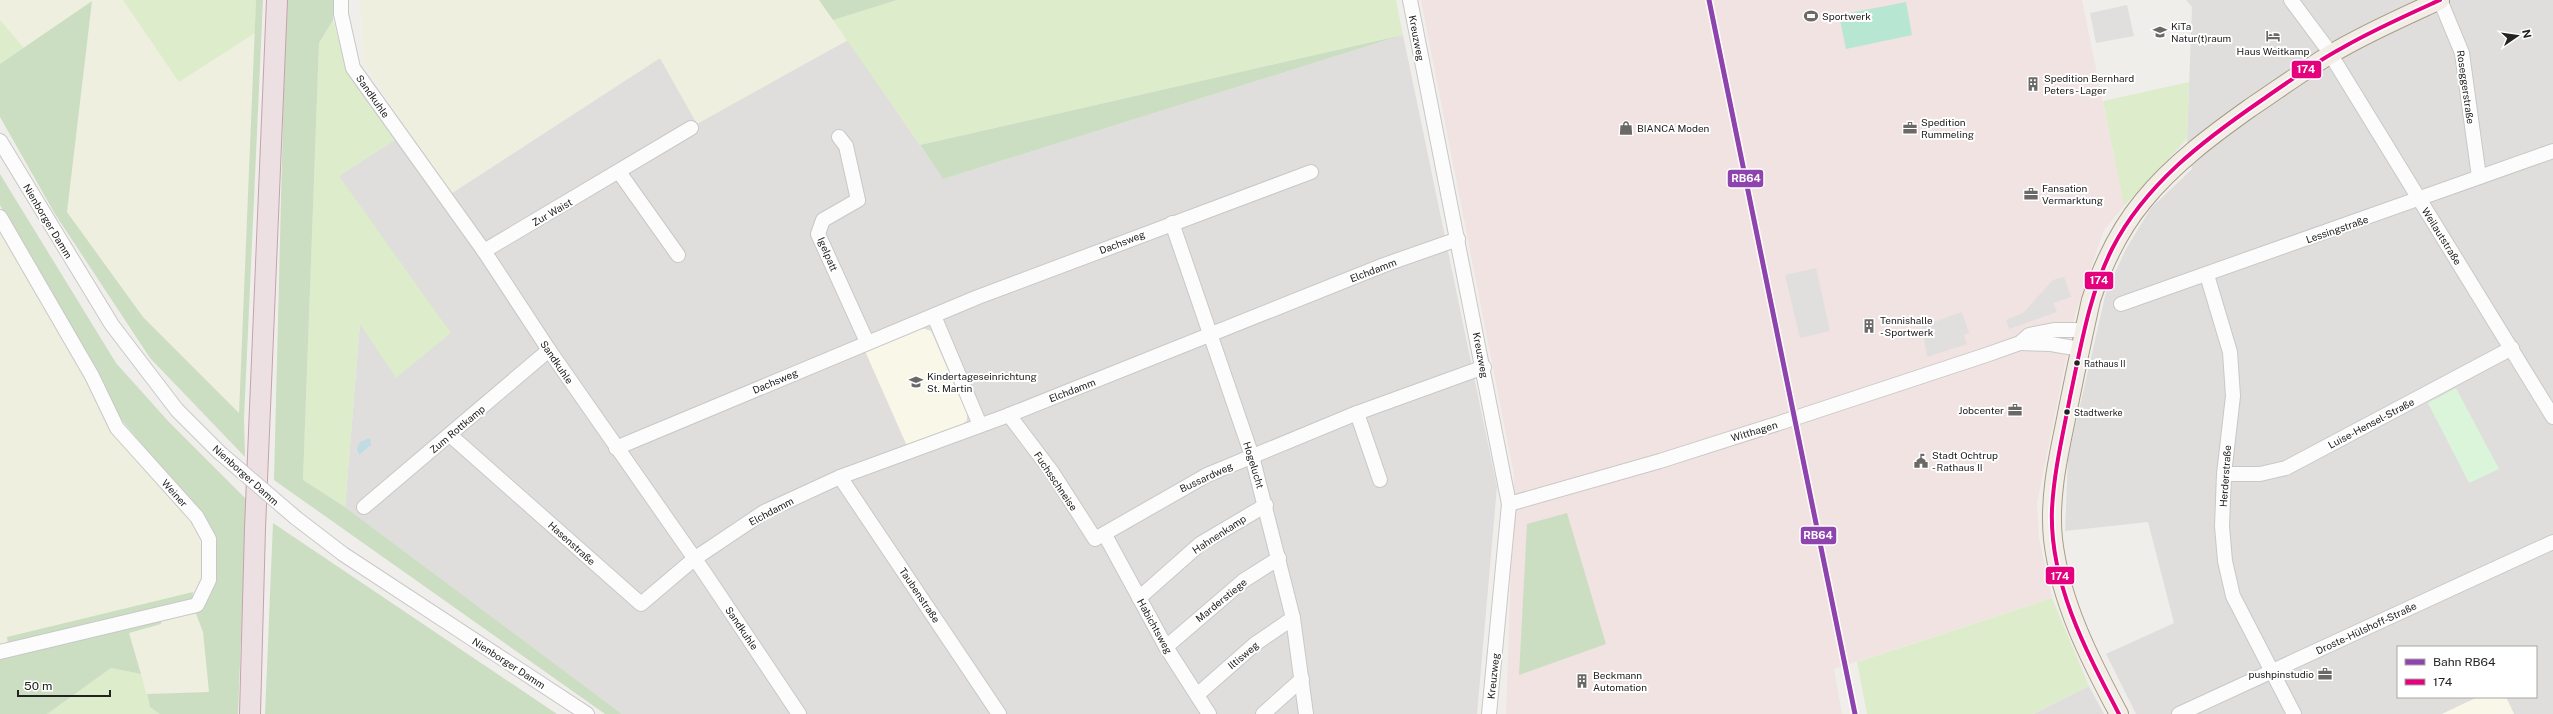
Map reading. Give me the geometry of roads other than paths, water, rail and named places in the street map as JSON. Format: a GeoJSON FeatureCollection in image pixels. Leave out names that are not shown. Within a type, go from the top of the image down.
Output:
{"type":"FeatureCollection","features":[{"type":"Feature","properties":{"kind":"highway"},"geometry":{"type":"LineString","coordinates":[[250,714],[255,528],[277,0]]}},
{"type":"Feature","properties":{"kind":"main road"},"geometry":{"type":"LineString","coordinates":[[2119,714],[2088,651],[2072,612],[2059,570],[2053,537],[2055,476],[2080,349],[2093,292],[2110,251],[2131,218],[2151,191],[2178,164],[2208,139],[2330,54],[2375,30],[2440,0]]}},
{"type":"Feature","properties":{"kind":"street","name":"Sandkuhle"},"geometry":{"type":"LineString","coordinates":[[341,0],[341,14],[353,68],[484,251],[549,350],[800,714]]}},
{"type":"Feature","properties":{"kind":"street","name":"Kreuzweg"},"geometry":{"type":"LineString","coordinates":[[1410,0],[1484,367],[1509,504],[1489,714]]}},
{"type":"Feature","properties":{"kind":"street","name":"Weilautstraße"},"geometry":{"type":"LineString","coordinates":[[2291,0],[2330,54],[2553,417]]}},
{"type":"Feature","properties":{"kind":"street","name":"Roseggerstraße"},"geometry":{"type":"LineString","coordinates":[[2440,0],[2462,53],[2479,177]]}},
{"type":"Feature","properties":{"kind":"street","name":"Zur Waist"},"geometry":{"type":"LineString","coordinates":[[484,251],[620,172],[691,128]]}},
{"type":"Feature","properties":{"kind":"street","name":"Igelpatt"},"geometry":{"type":"LineString","coordinates":[[839,137],[846,146],[858,200],[823,220],[818,234],[867,342]]}},
{"type":"Feature","properties":{"kind":"street","name":"Nienborger Damm"},"geometry":{"type":"LineString","coordinates":[[0,141],[112,325],[177,410],[219,452],[296,518],[343,554],[587,714]]}},
{"type":"Feature","properties":{"kind":"street","name":"Lessingstraße"},"geometry":{"type":"LineString","coordinates":[[2121,304],[2420,200],[2553,151]]}},
{"type":"Feature","properties":{"kind":"street"},"geometry":{"type":"LineString","coordinates":[[620,172],[678,255]]}},
{"type":"Feature","properties":{"kind":"street","name":"Dachsweg"},"geometry":{"type":"LineString","coordinates":[[616,448],[867,342],[978,297],[1311,172]]}},
{"type":"Feature","properties":{"kind":"street","name":"Weiner"},"geometry":{"type":"LineString","coordinates":[[0,217],[92,376],[117,428],[197,517],[209,539],[209,580],[197,605],[0,652]]}},
{"type":"Feature","properties":{"kind":"street","name":"Hogelucht"},"geometry":{"type":"LineString","coordinates":[[1172,223],[1252,456],[1266,505],[1293,618],[1306,714]]}},
{"type":"Feature","properties":{"kind":"street","name":"Elchdamm"},"geometry":{"type":"LineString","coordinates":[[694,559],[764,512],[840,477],[1009,415],[1211,336],[1384,265],[1458,239]]}},
{"type":"Feature","properties":{"kind":"street","name":"Herderstraße"},"geometry":{"type":"LineString","coordinates":[[2207,275],[2230,352],[2234,396],[2224,474],[2222,526],[2225,561],[2233,596],[2273,670],[2294,714]]}},
{"type":"Feature","properties":{"kind":"street"},"geometry":{"type":"LineString","coordinates":[[934,316],[980,425]]}},
{"type":"Feature","properties":{"kind":"street","name":"Witthagen"},"geometry":{"type":"LineString","coordinates":[[2020,343],[2029,335],[2054,330],[2084,330]]}},
{"type":"Feature","properties":{"kind":"street","name":"Witthagen"},"geometry":{"type":"LineString","coordinates":[[1509,504],[1660,461],[2020,343],[2051,344],[2080,349]]}},
{"type":"Feature","properties":{"kind":"street","name":"Luise-Hensel-Straße"},"geometry":{"type":"LineString","coordinates":[[2224,474],[2260,474],[2286,468],[2512,348]]}},
{"type":"Feature","properties":{"kind":"street","name":"Zum Rottkamp"},"geometry":{"type":"LineString","coordinates":[[364,507],[549,350]]}},
{"type":"Feature","properties":{"kind":"street","name":"Bussardweg"},"geometry":{"type":"LineString","coordinates":[[1105,535],[1129,518],[1170,494],[1207,475],[1357,413],[1484,367]]}},
{"type":"Feature","properties":{"kind":"street"},"geometry":{"type":"LineString","coordinates":[[1357,413],[1380,480]]}},
{"type":"Feature","properties":{"kind":"street","name":"Fuchsschneise"},"geometry":{"type":"LineString","coordinates":[[1009,415],[1052,472],[1095,539],[1105,535]]}},
{"type":"Feature","properties":{"kind":"street","name":"Hasenstraße"},"geometry":{"type":"LineString","coordinates":[[450,435],[641,604],[694,559]]}},
{"type":"Feature","properties":{"kind":"street","name":"Taubenstraße"},"geometry":{"type":"LineString","coordinates":[[840,477],[999,714]]}},
{"type":"Feature","properties":{"kind":"street","name":"Hahnenkamp"},"geometry":{"type":"LineString","coordinates":[[1139,598],[1200,544],[1266,505]]}},
{"type":"Feature","properties":{"kind":"street","name":"Habichtsweg"},"geometry":{"type":"LineString","coordinates":[[1105,535],[1166,647],[1209,714]]}},
{"type":"Feature","properties":{"kind":"street","name":"Droste-Hülshoff-Straße"},"geometry":{"type":"LineString","coordinates":[[2179,714],[2553,542]]}},
{"type":"Feature","properties":{"kind":"street","name":"Marderstiege"},"geometry":{"type":"LineString","coordinates":[[1166,647],[1238,586],[1279,558]]}},
{"type":"Feature","properties":{"kind":"street","name":"Iltisweg"},"geometry":{"type":"LineString","coordinates":[[1197,695],[1255,644],[1293,618]]}},
{"type":"Feature","properties":{"kind":"street"},"geometry":{"type":"LineString","coordinates":[[1263,714],[1302,679]]}},
{"type":"Feature","properties":{"kind":"water"},"geometry":{"type":"Polygon","coordinates":[[[370,438],[371,445],[359,455],[357,449],[360,442],[370,438]]]}},
{"type":"Feature","properties":{"kind":"rail line","name":"RB64"},"geometry":{"type":"LineString","coordinates":[[1709,0],[1855,714]]}},
{"type":"Feature","properties":{"kind":"place","name":"Sportwerk"},"geometry":{"type":"Point","coordinates":[1811,16]}},
{"type":"Feature","properties":{"kind":"place","name":"KiTa Natur(t)raum"},"geometry":{"type":"Point","coordinates":[2160,32]}},
{"type":"Feature","properties":{"kind":"place","name":"Haus Weitkamp"},"geometry":{"type":"Point","coordinates":[2273,36]}},
{"type":"Feature","properties":{"kind":"place","name":"Spedition Bernhard Peters - Lager"},"geometry":{"type":"Point","coordinates":[2033,84]}},
{"type":"Feature","properties":{"kind":"place","name":"BIANCA Moden"},"geometry":{"type":"Point","coordinates":[1626,128]}},
{"type":"Feature","properties":{"kind":"place","name":"Spedition Rummeling"},"geometry":{"type":"Point","coordinates":[1910,128]}},
{"type":"Feature","properties":{"kind":"place","name":"Fansation Vermarktung"},"geometry":{"type":"Point","coordinates":[2031,194]}},
{"type":"Feature","properties":{"kind":"place","name":"Tennishalle - Sportwerk"},"geometry":{"type":"Point","coordinates":[1869,326]}},
{"type":"Feature","properties":{"kind":"place","name":"Rathaus II"},"geometry":{"type":"Point","coordinates":[2077,363]}},
{"type":"Feature","properties":{"kind":"place","name":"Kindertageseinrichtung St. Martin"},"geometry":{"type":"Point","coordinates":[916,382]}},
{"type":"Feature","properties":{"kind":"place","name":"Jobcenter"},"geometry":{"type":"Point","coordinates":[2015,410]}},
{"type":"Feature","properties":{"kind":"place","name":"Stadtwerke"},"geometry":{"type":"Point","coordinates":[2067,412]}},
{"type":"Feature","properties":{"kind":"place","name":"Stadt Ochtrup - Rathaus II"},"geometry":{"type":"Point","coordinates":[1921,461]}},
{"type":"Feature","properties":{"kind":"place","name":"pushpinstudio"},"geometry":{"type":"Point","coordinates":[2325,674]}},
{"type":"Feature","properties":{"kind":"place","name":"Beckmann Automation"},"geometry":{"type":"Point","coordinates":[1582,681]}}]}
